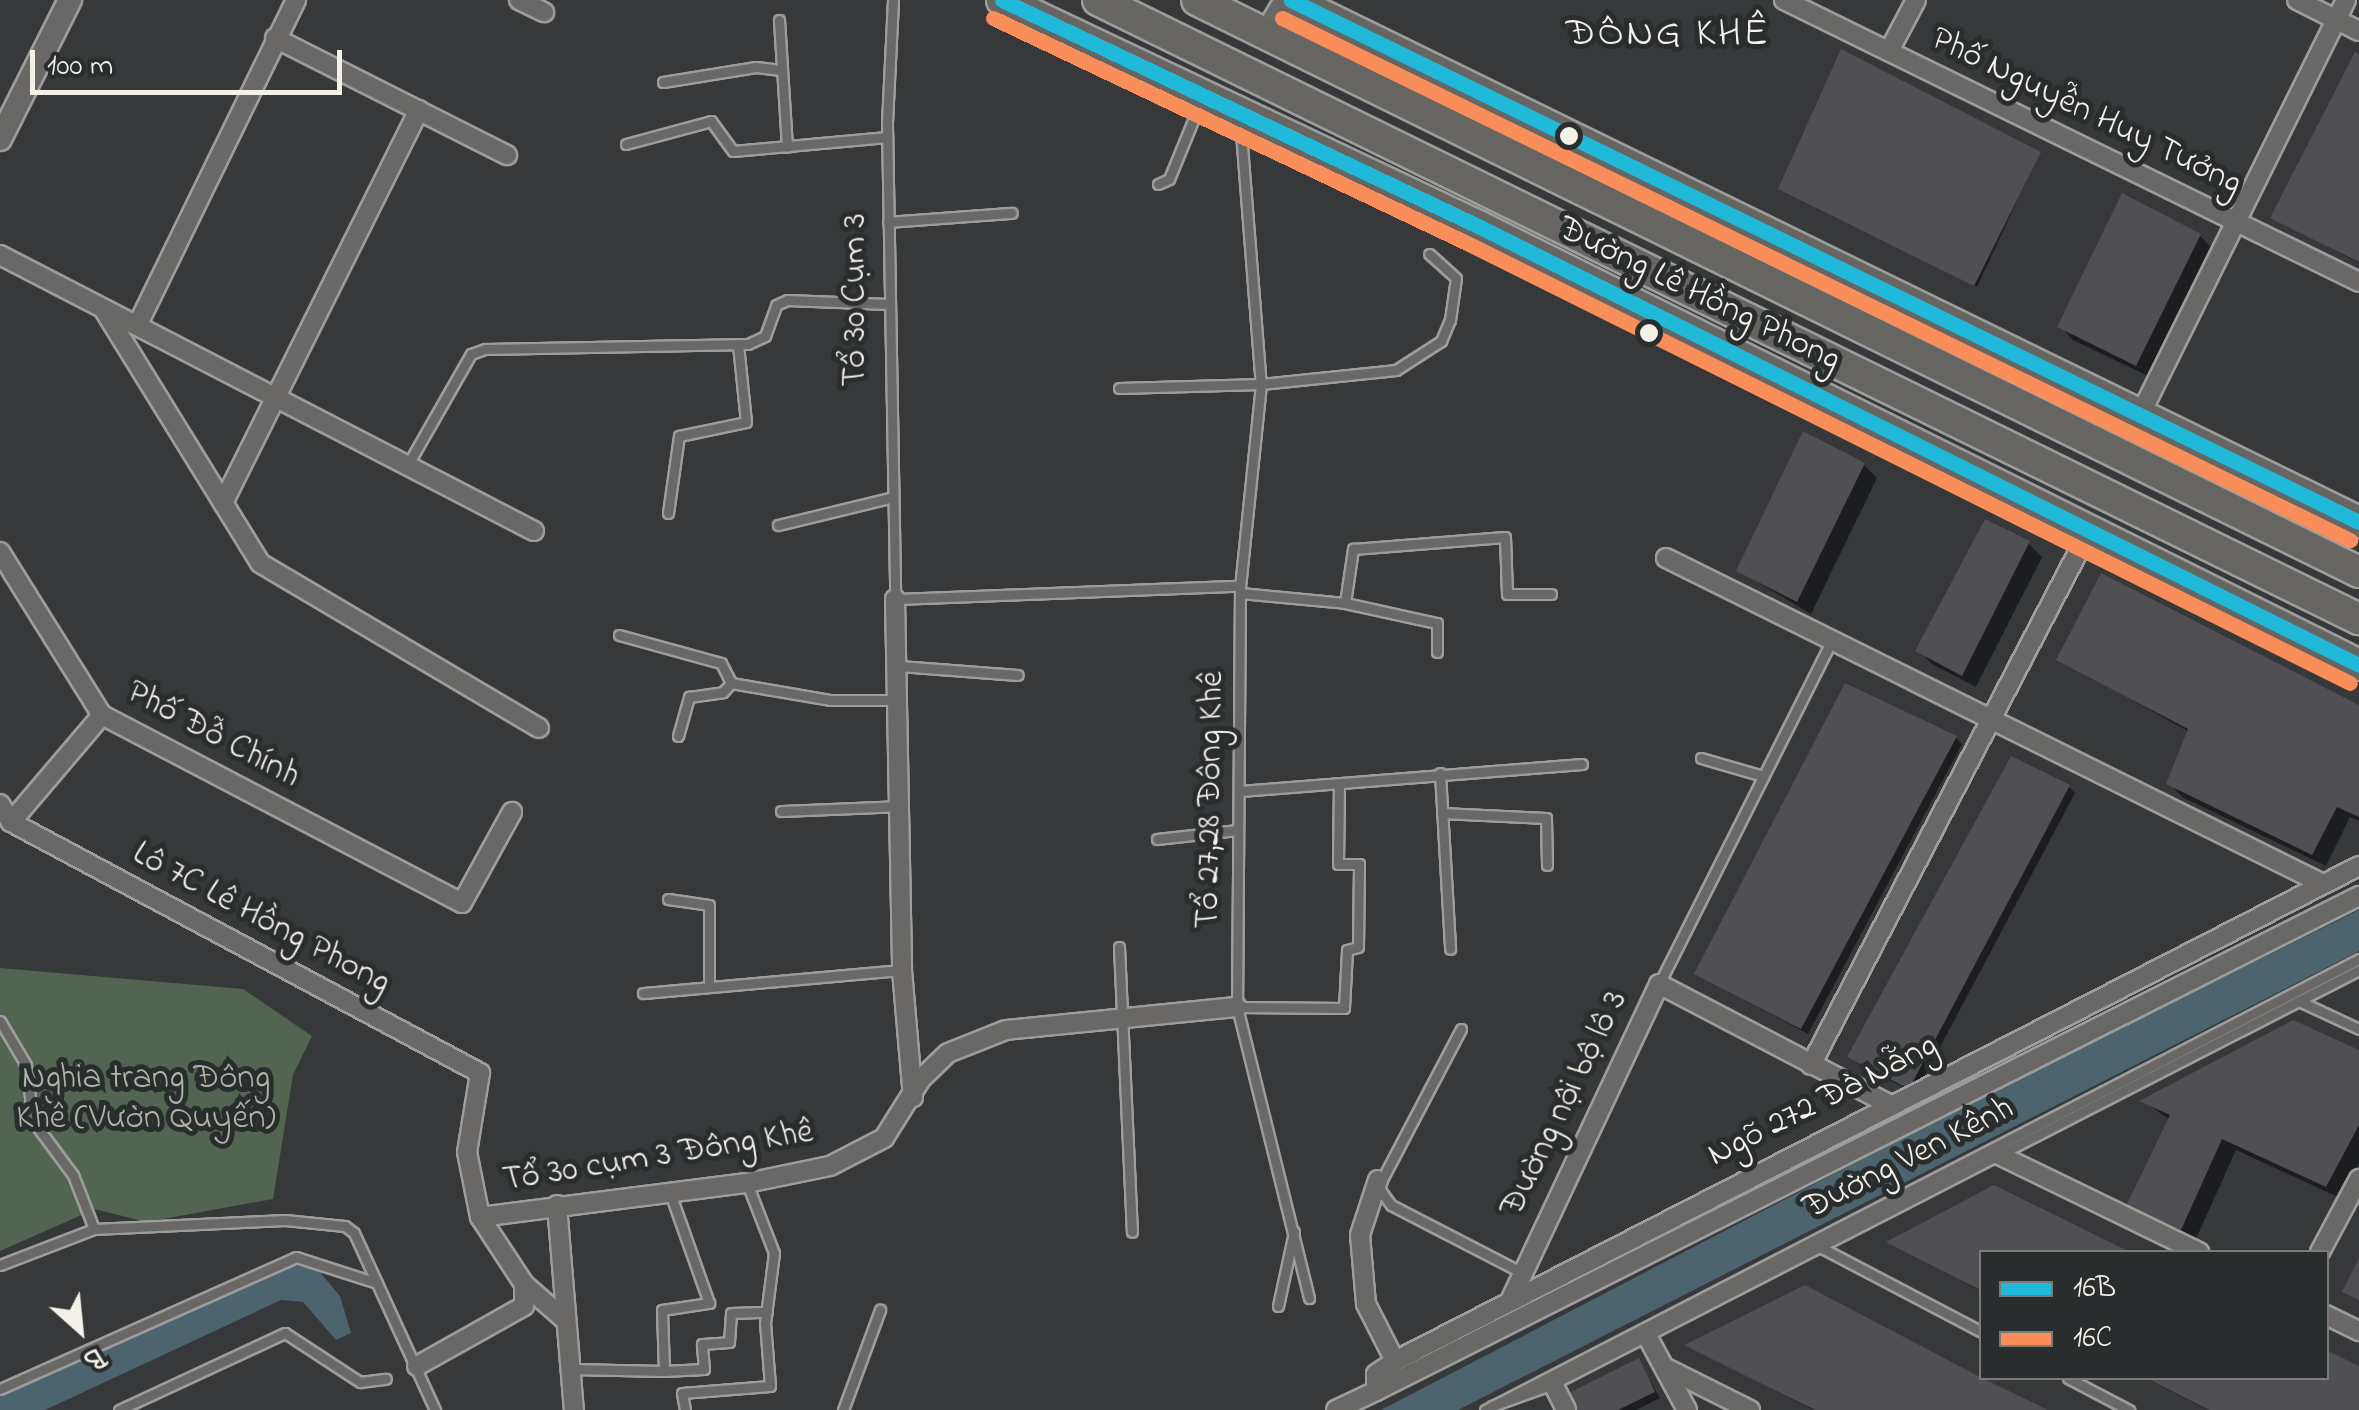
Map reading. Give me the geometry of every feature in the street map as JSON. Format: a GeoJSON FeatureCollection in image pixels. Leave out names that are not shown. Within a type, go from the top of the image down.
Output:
{"type":"FeatureCollection","features":[{"type":"Feature","properties":{"kind":"main road","name":"Đường Lê Hồng Phong"},"geometry":{"type":"LineString","coordinates":[[1002,0],[1202,98],[1242,94],[2359,619]]}},
{"type":"Feature","properties":{"kind":"main road","name":"Đường Lê Hồng Phong"},"geometry":{"type":"LineString","coordinates":[[1098,0],[1242,94],[2359,665]]}},
{"type":"Feature","properties":{"kind":"main road","name":"Đường Lê Hồng Phong"},"geometry":{"type":"LineString","coordinates":[[1197,0],[2359,572]]}},
{"type":"Feature","properties":{"kind":"main road"},"geometry":{"type":"LineString","coordinates":[[1291,0],[2359,522]]}},
{"type":"Feature","properties":{"kind":"street"},"geometry":{"type":"LineString","coordinates":[[0,139],[70,0]]}},
{"type":"Feature","properties":{"kind":"street"},"geometry":{"type":"LineString","coordinates":[[137,326],[296,0]]}},
{"type":"Feature","properties":{"kind":"street"},"geometry":{"type":"LineString","coordinates":[[518,0],[544,12]]}},
{"type":"Feature","properties":{"kind":"street"},"geometry":{"type":"LineString","coordinates":[[1264,33],[1284,0]]}},
{"type":"Feature","properties":{"kind":"street","name":"Phố Nguyễn Huy Tưởng"},"geometry":{"type":"LineString","coordinates":[[1784,0],[2359,282]]}},
{"type":"Feature","properties":{"kind":"street"},"geometry":{"type":"LineString","coordinates":[[1889,52],[1916,0]]}},
{"type":"Feature","properties":{"kind":"street"},"geometry":{"type":"LineString","coordinates":[[2296,0],[2359,30]]}},
{"type":"Feature","properties":{"kind":"street"},"geometry":{"type":"LineString","coordinates":[[2140,415],[2346,0]]}},
{"type":"Feature","properties":{"kind":"street"},"geometry":{"type":"LineString","coordinates":[[276,38],[508,154]]}},
{"type":"Feature","properties":{"kind":"street"},"geometry":{"type":"LineString","coordinates":[[223,503],[419,110]]}},
{"type":"Feature","properties":{"kind":"street"},"geometry":{"type":"LineString","coordinates":[[0,256],[275,401],[534,531]]}},
{"type":"Feature","properties":{"kind":"street"},"geometry":{"type":"LineString","coordinates":[[104,310],[260,563],[538,728]]}},
{"type":"Feature","properties":{"kind":"street"},"geometry":{"type":"LineString","coordinates":[[1811,1066],[1993,723],[2090,529]]}},
{"type":"Feature","properties":{"kind":"street","name":"Phố Đỗ Chính"},"geometry":{"type":"LineString","coordinates":[[0,552],[102,715],[462,903],[512,812]]}},
{"type":"Feature","properties":{"kind":"street"},"geometry":{"type":"LineString","coordinates":[[1666,558],[2322,884]]}},
{"type":"Feature","properties":{"kind":"street","name":"Tổ 30 Cụm 3"},"geometry":{"type":"LineString","coordinates":[[894,600],[902,700],[898,806],[902,970],[913,1100]]}},
{"type":"Feature","properties":{"kind":"street"},"geometry":{"type":"LineString","coordinates":[[0,804],[11,822],[102,715]]}},
{"type":"Feature","properties":{"kind":"street","name":"Lô 7C Lê Hồng Phong"},"geometry":{"type":"LineString","coordinates":[[11,822],[480,1073]]}},
{"type":"Feature","properties":{"kind":"street","name":"Ngõ 272 Đà Nẵng"},"geometry":{"type":"LineString","coordinates":[[1395,1361],[1887,1103],[2359,866]]}},
{"type":"Feature","properties":{"kind":"street"},"geometry":{"type":"LineString","coordinates":[[1336,1410],[2359,896]]}},
{"type":"Feature","properties":{"kind":"street","name":"Đường nội bộ lô 3"},"geometry":{"type":"LineString","coordinates":[[1510,1301],[1659,984],[1887,1103]]}},
{"type":"Feature","properties":{"kind":"street","name":"Tổ 30 cụm 3 Đông Khê"},"geometry":{"type":"LineString","coordinates":[[480,1073],[467,1152],[480,1217],[746,1184],[844,1159],[884,1138],[913,1100],[921,1080],[948,1053],[1006,1030],[1237,1007]]}},
{"type":"Feature","properties":{"kind":"street"},"geometry":{"type":"LineString","coordinates":[[1998,1154],[2195,1250]]}},
{"type":"Feature","properties":{"kind":"street"},"geometry":{"type":"LineString","coordinates":[[2321,1250],[2359,1179]]}},
{"type":"Feature","properties":{"kind":"street"},"geometry":{"type":"LineString","coordinates":[[1376,1391],[1376,1374],[1395,1361],[1366,1304],[1360,1235],[1378,1180]]}},
{"type":"Feature","properties":{"kind":"street"},"geometry":{"type":"LineString","coordinates":[[557,1205],[574,1410]]}},
{"type":"Feature","properties":{"kind":"street"},"geometry":{"type":"LineString","coordinates":[[480,1217],[524,1284],[565,1320]]}},
{"type":"Feature","properties":{"kind":"street"},"geometry":{"type":"LineString","coordinates":[[417,1366],[510,1319],[524,1306],[524,1284]]}},
{"type":"Feature","properties":{"kind":"street"},"geometry":{"type":"LineString","coordinates":[[2329,1316],[2359,1331]]}},
{"type":"Feature","properties":{"kind":"street"},"geometry":{"type":"LineString","coordinates":[[1647,1336],[1687,1410]]}},
{"type":"Feature","properties":{"kind":"street"},"geometry":{"type":"LineString","coordinates":[[1666,1368],[1750,1410]]}},
{"type":"Feature","properties":{"kind":"street"},"geometry":{"type":"LineString","coordinates":[[1553,1384],[1566,1410]]}},
{"type":"Feature","properties":{"kind":"lane","name":"Tổ 30 Cụm 3"},"geometry":{"type":"LineString","coordinates":[[894,0],[887,137],[894,600]]}},
{"type":"Feature","properties":{"kind":"lane"},"geometry":{"type":"LineString","coordinates":[[779,20],[787,147]]}},
{"type":"Feature","properties":{"kind":"lane"},"geometry":{"type":"LineString","coordinates":[[663,82],[756,67],[782,70]]}},
{"type":"Feature","properties":{"kind":"lane","name":"Tổ 27,28 Đông Khê"},"geometry":{"type":"LineString","coordinates":[[1237,1007],[1240,590],[1261,384],[1242,94]]}},
{"type":"Feature","properties":{"kind":"lane"},"geometry":{"type":"LineString","coordinates":[[1158,184],[1169,179],[1202,98]]}},
{"type":"Feature","properties":{"kind":"lane"},"geometry":{"type":"LineString","coordinates":[[626,144],[711,121],[732,151],[887,137]]}},
{"type":"Feature","properties":{"kind":"lane"},"geometry":{"type":"LineString","coordinates":[[888,222],[1012,213]]}},
{"type":"Feature","properties":{"kind":"lane"},"geometry":{"type":"LineString","coordinates":[[1118,388],[1261,384],[1396,370],[1435,346],[1450,320],[1456,278],[1429,254]]}},
{"type":"Feature","properties":{"kind":"lane"},"geometry":{"type":"LineString","coordinates":[[407,466],[471,354],[738,344],[765,336],[776,305],[786,300],[888,304]]}},
{"type":"Feature","properties":{"kind":"lane"},"geometry":{"type":"LineString","coordinates":[[668,514],[679,436],[746,422],[738,344]]}},
{"type":"Feature","properties":{"kind":"lane"},"geometry":{"type":"LineString","coordinates":[[778,525],[890,498]]}},
{"type":"Feature","properties":{"kind":"lane"},"geometry":{"type":"LineString","coordinates":[[1345,603],[1353,548],[1505,537],[1506,594],[1552,594]]}},
{"type":"Feature","properties":{"kind":"lane"},"geometry":{"type":"LineString","coordinates":[[894,600],[1240,590],[1345,603],[1437,623],[1437,652]]}},
{"type":"Feature","properties":{"kind":"lane"},"geometry":{"type":"LineString","coordinates":[[619,635],[721,663],[731,683]]}},
{"type":"Feature","properties":{"kind":"lane"},"geometry":{"type":"LineString","coordinates":[[1659,984],[1832,640]]}},
{"type":"Feature","properties":{"kind":"lane"},"geometry":{"type":"LineString","coordinates":[[899,666],[1018,674]]}},
{"type":"Feature","properties":{"kind":"lane"},"geometry":{"type":"LineString","coordinates":[[731,683],[830,700],[902,700]]}},
{"type":"Feature","properties":{"kind":"lane"},"geometry":{"type":"LineString","coordinates":[[678,736],[690,697],[723,692],[731,683]]}},
{"type":"Feature","properties":{"kind":"lane"},"geometry":{"type":"LineString","coordinates":[[1701,758],[1762,776]]}},
{"type":"Feature","properties":{"kind":"lane"},"geometry":{"type":"LineString","coordinates":[[1240,791],[1582,764]]}},
{"type":"Feature","properties":{"kind":"lane"},"geometry":{"type":"LineString","coordinates":[[1440,773],[1450,948]]}},
{"type":"Feature","properties":{"kind":"lane"},"geometry":{"type":"LineString","coordinates":[[1309,1298],[1237,1007],[1344,1008],[1347,950],[1358,947],[1359,864],[1338,864],[1340,785]]}},
{"type":"Feature","properties":{"kind":"lane"},"geometry":{"type":"LineString","coordinates":[[781,811],[898,806]]}},
{"type":"Feature","properties":{"kind":"lane"},"geometry":{"type":"LineString","coordinates":[[1442,813],[1546,818],[1547,864]]}},
{"type":"Feature","properties":{"kind":"lane"},"geometry":{"type":"LineString","coordinates":[[1157,839],[1236,830]]}},
{"type":"Feature","properties":{"kind":"lane"},"geometry":{"type":"LineString","coordinates":[[668,898],[709,905],[709,987]]}},
{"type":"Feature","properties":{"kind":"lane"},"geometry":{"type":"LineString","coordinates":[[1119,946],[1132,1232]]}},
{"type":"Feature","properties":{"kind":"lane","name":"Đường Ven Kênh"},"geometry":{"type":"LineString","coordinates":[[1489,1408],[2359,959]]}},
{"type":"Feature","properties":{"kind":"lane"},"geometry":{"type":"LineString","coordinates":[[643,993],[902,970]]}},
{"type":"Feature","properties":{"kind":"lane","name":"Đường Ven Kênh"},"geometry":{"type":"LineString","coordinates":[[1489,1408],[1506,1406],[1553,1384],[2359,970]]}},
{"type":"Feature","properties":{"kind":"lane"},"geometry":{"type":"LineString","coordinates":[[2299,1001],[2359,1029]]}},
{"type":"Feature","properties":{"kind":"lane"},"geometry":{"type":"LineString","coordinates":[[0,1021],[21,1051],[33,1121],[73,1175],[94,1229]]}},
{"type":"Feature","properties":{"kind":"lane"},"geometry":{"type":"LineString","coordinates":[[1461,1028],[1378,1180],[1391,1205],[1521,1272]]}},
{"type":"Feature","properties":{"kind":"lane"},"geometry":{"type":"LineString","coordinates":[[685,1410],[682,1393],[770,1386],[767,1312],[774,1253],[746,1184]]}},
{"type":"Feature","properties":{"kind":"lane"},"geometry":{"type":"LineString","coordinates":[[664,1371],[662,1310],[708,1303],[670,1193]]}},
{"type":"Feature","properties":{"kind":"lane"},"geometry":{"type":"LineString","coordinates":[[0,1265],[94,1229],[333,1223],[354,1233],[435,1410]]}},
{"type":"Feature","properties":{"kind":"lane"},"geometry":{"type":"LineString","coordinates":[[1278,1306],[1294,1230]]}},
{"type":"Feature","properties":{"kind":"lane"},"geometry":{"type":"LineString","coordinates":[[1822,1248],[1979,1330]]}},
{"type":"Feature","properties":{"kind":"lane"},"geometry":{"type":"LineString","coordinates":[[0,1389],[296,1257],[377,1282]]}},
{"type":"Feature","properties":{"kind":"lane"},"geometry":{"type":"LineString","coordinates":[[843,1410],[880,1310]]}},
{"type":"Feature","properties":{"kind":"lane"},"geometry":{"type":"LineString","coordinates":[[570,1368],[704,1369],[702,1344],[729,1342],[730,1313],[767,1312]]}},
{"type":"Feature","properties":{"kind":"lane"},"geometry":{"type":"LineString","coordinates":[[119,1410],[285,1333],[360,1382],[386,1378]]}},
{"type":"Feature","properties":{"kind":"lane"},"geometry":{"type":"LineString","coordinates":[[2072,1380],[2130,1410]]}},
{"type":"Feature","properties":{"kind":"green space","name":"Nghia trang Đông Khê (Vườn Quyến)"},"geometry":{"type":"Polygon","coordinates":[[[0,968],[243,989],[312,1036],[293,1075],[273,1199],[146,1222],[95,1209],[0,1251],[0,968]]]}},
{"type":"Feature","properties":{"kind":"water"},"geometry":{"type":"Polygon","coordinates":[[[2359,910],[2359,951],[1458,1410],[1381,1410],[1962,1107],[2359,910]]]}},
{"type":"Feature","properties":{"kind":"water"},"geometry":{"type":"Polygon","coordinates":[[[293,1264],[319,1271],[340,1296],[351,1333],[336,1340],[303,1302],[281,1300],[45,1410],[0,1410],[0,1394],[293,1264]]]}},
{"type":"Feature","properties":{"kind":"building"},"geometry":{"type":"Polygon","coordinates":[[[1841,49],[2041,152],[1974,286],[1778,189],[1841,49]]]}},
{"type":"Feature","properties":{"kind":"building"},"geometry":{"type":"Polygon","coordinates":[[[2355,52],[2359,54],[2359,262],[2270,218],[2355,52]]]}},
{"type":"Feature","properties":{"kind":"building"},"geometry":{"type":"Polygon","coordinates":[[[2122,193],[2201,234],[2136,366],[2057,327],[2122,193]]]}},
{"type":"Feature","properties":{"kind":"building"},"geometry":{"type":"Polygon","coordinates":[[[1803,431],[1865,463],[1797,602],[1736,571],[1803,431]]]}},
{"type":"Feature","properties":{"kind":"building"},"geometry":{"type":"Polygon","coordinates":[[[1985,519],[2030,541],[1962,676],[1915,651],[1985,519]]]}},
{"type":"Feature","properties":{"kind":"building"},"geometry":{"type":"Polygon","coordinates":[[[2101,573],[2359,705],[2359,817],[2337,807],[2312,855],[2166,784],[2188,729],[2056,660],[2101,573]]]}},
{"type":"Feature","properties":{"kind":"building"},"geometry":{"type":"Polygon","coordinates":[[[1845,683],[1957,736],[1801,1029],[1694,974],[1845,683]]]}},
{"type":"Feature","properties":{"kind":"building"},"geometry":{"type":"Polygon","coordinates":[[[2011,756],[2070,785],[1909,1089],[1847,1057],[2011,756]]]}},
{"type":"Feature","properties":{"kind":"building"},"geometry":{"type":"Polygon","coordinates":[[[2293,1020],[2359,1050],[2359,1125],[2326,1187],[2222,1139],[2181,1230],[2126,1206],[2170,1115],[2139,1101],[2293,1020]]]}},
{"type":"Feature","properties":{"kind":"building"},"geometry":{"type":"Polygon","coordinates":[[[1994,1185],[2126,1250],[1979,1250],[1979,1289],[1886,1242],[1994,1185]]]}},
{"type":"Feature","properties":{"kind":"building"},"geometry":{"type":"Polygon","coordinates":[[[2359,1258],[2359,1300],[2342,1292],[2359,1258]]]}},
{"type":"Feature","properties":{"kind":"building"},"geometry":{"type":"Polygon","coordinates":[[[1805,1285],[1979,1376],[1979,1380],[2048,1410],[1815,1410],[1684,1345],[1805,1285]]]}},
{"type":"Feature","properties":{"kind":"building"},"geometry":{"type":"Polygon","coordinates":[[[2329,1351],[2359,1366],[2359,1410],[2209,1410],[2150,1380],[2329,1380],[2329,1351]]]}},
{"type":"Feature","properties":{"kind":"building"},"geometry":{"type":"Polygon","coordinates":[[[1639,1358],[1655,1392],[1618,1410],[1577,1410],[1569,1393],[1639,1358]]]}},
{"type":"Feature","properties":{"kind":"transit line","name":"16B"},"geometry":{"type":"LineString","coordinates":[[1002,0],[1478,226],[2359,665]]}},
{"type":"Feature","properties":{"kind":"transit line","name":"16B"},"geometry":{"type":"LineString","coordinates":[[1291,0],[2359,522]]}},
{"type":"Feature","properties":{"kind":"transit line","name":"16C"},"geometry":{"type":"LineString","coordinates":[[993,18],[1469,244],[2350,683]]}},
{"type":"Feature","properties":{"kind":"transit line","name":"16C"},"geometry":{"type":"LineString","coordinates":[[1282,18],[2350,540]]}},
{"type":"Feature","properties":{"kind":"district","name":"ĐÔNG KHÊ"},"geometry":{"type":"Point","coordinates":[1668,35]}}]}
